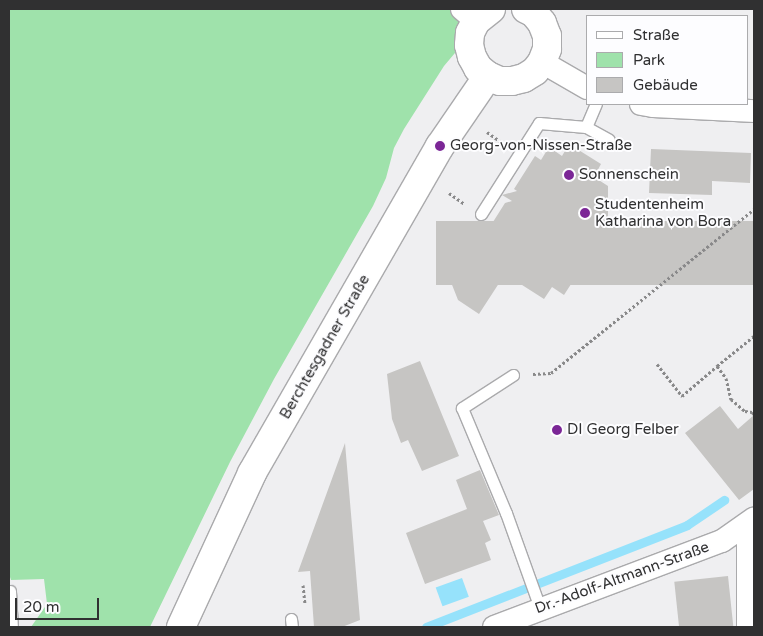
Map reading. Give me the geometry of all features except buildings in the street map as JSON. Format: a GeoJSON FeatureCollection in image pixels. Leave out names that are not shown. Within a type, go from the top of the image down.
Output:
{"type":"FeatureCollection","features":[{"type":"Feature","properties":{"kind":"main road"},"geometry":{"type":"LineString","coordinates":[[476,13],[470,33],[469,45],[472,57],[478,68],[488,76],[500,81],[512,82],[524,78],[535,71],[542,62],[547,49],[547,36],[542,23],[532,10]]}},
{"type":"Feature","properties":{"kind":"main road","name":"Berchtesgadner Straße"},"geometry":{"type":"LineString","coordinates":[[180,627],[252,473],[440,146],[488,76]]}},
{"type":"Feature","properties":{"kind":"street"},"geometry":{"type":"LineString","coordinates":[[542,62],[586,87]]}},
{"type":"Feature","properties":{"kind":"street"},"geometry":{"type":"LineString","coordinates":[[648,105],[754,111]]}},
{"type":"Feature","properties":{"kind":"street","name":"Dr.-Adolf-Altmann-Straße"},"geometry":{"type":"LineString","coordinates":[[494,627],[537,601],[722,542],[752,525]]}},
{"type":"Feature","properties":{"kind":"street","name":"Dr.-Adolf-Altmann-Straße"},"geometry":{"type":"LineString","coordinates":[[748,627],[752,525]]}},
{"type":"Feature","properties":{"kind":"lane"},"geometry":{"type":"LineString","coordinates":[[586,127],[596,105]]}},
{"type":"Feature","properties":{"kind":"lane"},"geometry":{"type":"LineString","coordinates":[[481,214],[539,123],[586,127],[609,140]]}},
{"type":"Feature","properties":{"kind":"lane"},"geometry":{"type":"LineString","coordinates":[[513,376],[462,408],[506,513],[537,601]]}},
{"type":"Feature","properties":{"kind":"lane"},"geometry":{"type":"LineString","coordinates":[[10,592],[12,627]]}},
{"type":"Feature","properties":{"kind":"path"},"geometry":{"type":"LineString","coordinates":[[513,376],[550,374],[754,210]]}},
{"type":"Feature","properties":{"kind":"path"},"geometry":{"type":"LineString","coordinates":[[657,364],[682,396],[754,336]]}},
{"type":"Feature","properties":{"kind":"path"},"geometry":{"type":"LineString","coordinates":[[717,366],[726,378],[731,399],[745,412],[754,414]]}},
{"type":"Feature","properties":{"kind":"green space"},"geometry":{"type":"Polygon","coordinates":[[[9,9],[492,9],[444,66],[404,129],[394,148],[386,178],[373,206],[274,379],[230,462],[150,627],[31,627],[47,604],[44,579],[11,580],[9,574],[9,9]]]}},
{"type":"Feature","properties":{"kind":"water"},"geometry":{"type":"Polygon","coordinates":[[[462,578],[469,597],[443,606],[436,588],[462,578]]]}},
{"type":"Feature","properties":{"kind":"waterway"},"geometry":{"type":"LineString","coordinates":[[426,627],[687,525],[724,500]]}},
{"type":"Feature","properties":{"kind":"place","name":"Georg-von-Nissen-Straße"},"geometry":{"type":"Point","coordinates":[440,146]}},
{"type":"Feature","properties":{"kind":"place","name":"Sonnenschein"},"geometry":{"type":"Point","coordinates":[569,175]}},
{"type":"Feature","properties":{"kind":"place","name":"Studentenheim Katharina von Bora"},"geometry":{"type":"Point","coordinates":[585,213]}},
{"type":"Feature","properties":{"kind":"place","name":"DI Georg Felber"},"geometry":{"type":"Point","coordinates":[557,430]}}]}
